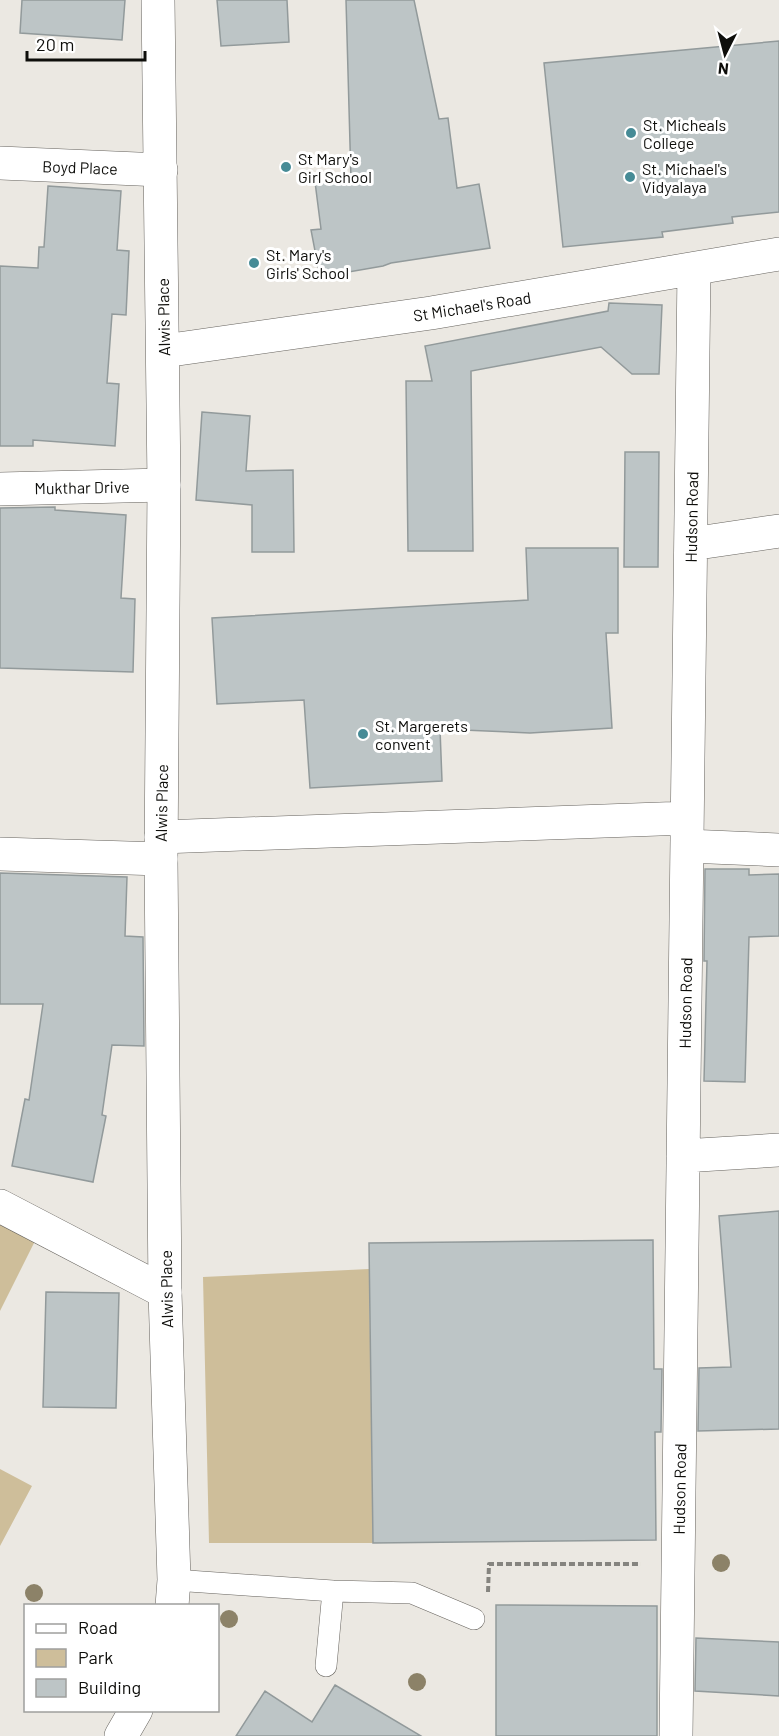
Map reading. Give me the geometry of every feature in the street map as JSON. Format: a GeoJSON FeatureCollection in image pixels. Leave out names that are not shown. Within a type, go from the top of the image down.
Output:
{"type":"FeatureCollection","features":[{"type":"Feature","properties":{"kind":"street","name":"Alwis Place"},"geometry":{"type":"LineString","coordinates":[[158,0],[164,351],[161,848],[165,1292],[173,1593]]}},
{"type":"Feature","properties":{"kind":"street","name":"Boyd Place"},"geometry":{"type":"LineString","coordinates":[[0,163],[161,170]]}},
{"type":"Feature","properties":{"kind":"street","name":"St Michael's Road"},"geometry":{"type":"LineString","coordinates":[[164,351],[431,313],[779,254]]}},
{"type":"Feature","properties":{"kind":"street","name":"Hudson Road"},"geometry":{"type":"LineString","coordinates":[[676,1736],[694,269]]}},
{"type":"Feature","properties":{"kind":"street","name":"Mukthar Drive"},"geometry":{"type":"LineString","coordinates":[[0,489],[164,484]]}},
{"type":"Feature","properties":{"kind":"street"},"geometry":{"type":"LineString","coordinates":[[691,544],[779,531]]}},
{"type":"Feature","properties":{"kind":"street"},"geometry":{"type":"LineString","coordinates":[[0,854],[687,832],[779,850]]}},
{"type":"Feature","properties":{"kind":"street"},"geometry":{"type":"LineString","coordinates":[[683,1156],[779,1150]]}},
{"type":"Feature","properties":{"kind":"street"},"geometry":{"type":"LineString","coordinates":[[0,1206],[165,1292]]}},
{"type":"Feature","properties":{"kind":"street"},"geometry":{"type":"LineString","coordinates":[[121,1736],[135,1712]]}},
{"type":"Feature","properties":{"kind":"lane"},"geometry":{"type":"LineString","coordinates":[[173,1593],[333,1591],[412,1593],[474,1619]]}},
{"type":"Feature","properties":{"kind":"lane"},"geometry":{"type":"LineString","coordinates":[[326,1666],[333,1591]]}},
{"type":"Feature","properties":{"kind":"path"},"geometry":{"type":"LineString","coordinates":[[474,1619],[487,1620],[489,1563],[678,1564]]}},
{"type":"Feature","properties":{"kind":"green space"},"geometry":{"type":"Polygon","coordinates":[[[0,1215],[38,1235],[0,1311],[0,1215]]]}},
{"type":"Feature","properties":{"kind":"green space"},"geometry":{"type":"Polygon","coordinates":[[[369,1269],[373,1543],[209,1543],[203,1277],[369,1269]]]}},
{"type":"Feature","properties":{"kind":"green space"},"geometry":{"type":"Polygon","coordinates":[[[0,1469],[32,1486],[0,1546],[0,1469]]]}},
{"type":"Feature","properties":{"kind":"building"},"geometry":{"type":"Polygon","coordinates":[[[22,0],[125,0],[122,40],[20,33],[22,0]]]}},
{"type":"Feature","properties":{"kind":"building"},"geometry":{"type":"Polygon","coordinates":[[[217,0],[287,0],[289,42],[221,46],[217,0]]]}},
{"type":"Feature","properties":{"kind":"building"},"geometry":{"type":"Polygon","coordinates":[[[346,0],[414,0],[439,119],[448,118],[457,188],[479,184],[490,248],[391,263],[320,277],[311,230],[321,229],[315,182],[351,180],[346,0]]]}},
{"type":"Feature","properties":{"kind":"building"},"geometry":{"type":"Polygon","coordinates":[[[779,41],[779,212],[732,217],[733,223],[662,232],[663,237],[563,247],[544,63],[779,41]]]}},
{"type":"Feature","properties":{"kind":"building"},"geometry":{"type":"Polygon","coordinates":[[[48,186],[121,191],[117,250],[129,251],[126,315],[112,314],[107,383],[119,384],[115,446],[33,440],[33,446],[0,446],[0,266],[38,268],[39,247],[44,247],[48,186]]]}},
{"type":"Feature","properties":{"kind":"building"},"geometry":{"type":"Polygon","coordinates":[[[609,303],[662,305],[659,374],[632,374],[601,347],[471,371],[473,551],[408,551],[406,381],[432,381],[425,346],[608,311],[609,303]]]}},
{"type":"Feature","properties":{"kind":"building"},"geometry":{"type":"Polygon","coordinates":[[[202,412],[250,416],[246,471],[293,470],[294,552],[252,552],[252,505],[196,500],[202,412]]]}},
{"type":"Feature","properties":{"kind":"building"},"geometry":{"type":"Polygon","coordinates":[[[625,452],[659,452],[658,567],[624,567],[625,452]]]}},
{"type":"Feature","properties":{"kind":"building"},"geometry":{"type":"Polygon","coordinates":[[[55,507],[55,510],[126,515],[121,598],[135,599],[133,672],[0,668],[0,508],[55,507]]]}},
{"type":"Feature","properties":{"kind":"building"},"geometry":{"type":"Polygon","coordinates":[[[526,548],[618,548],[618,633],[606,633],[612,728],[530,733],[440,729],[442,781],[310,788],[304,700],[217,704],[212,618],[528,600],[526,548]]]}},
{"type":"Feature","properties":{"kind":"building"},"geometry":{"type":"Polygon","coordinates":[[[705,869],[749,869],[749,875],[779,874],[779,936],[749,937],[745,1082],[704,1081],[707,961],[704,961],[705,869]]]}},
{"type":"Feature","properties":{"kind":"building"},"geometry":{"type":"Polygon","coordinates":[[[0,873],[127,877],[125,936],[143,937],[144,1046],[112,1045],[102,1115],[106,1116],[93,1182],[12,1166],[25,1099],[29,1100],[43,1004],[0,1004],[0,873]]]}},
{"type":"Feature","properties":{"kind":"building"},"geometry":{"type":"Polygon","coordinates":[[[779,1211],[779,1429],[698,1431],[699,1368],[731,1367],[719,1216],[779,1211]]]}},
{"type":"Feature","properties":{"kind":"building"},"geometry":{"type":"Polygon","coordinates":[[[653,1240],[654,1369],[662,1369],[661,1432],[655,1432],[656,1540],[373,1543],[369,1243],[653,1240]]]}},
{"type":"Feature","properties":{"kind":"building"},"geometry":{"type":"Polygon","coordinates":[[[46,1292],[119,1293],[116,1408],[43,1407],[46,1292]]]}},
{"type":"Feature","properties":{"kind":"building"},"geometry":{"type":"Polygon","coordinates":[[[496,1605],[657,1606],[657,1736],[496,1736],[496,1605]]]}},
{"type":"Feature","properties":{"kind":"building"},"geometry":{"type":"Polygon","coordinates":[[[696,1638],[779,1642],[779,1696],[695,1691],[696,1638]]]}},
{"type":"Feature","properties":{"kind":"building"},"geometry":{"type":"Polygon","coordinates":[[[335,1685],[421,1736],[236,1736],[265,1691],[312,1722],[335,1685]]]}},
{"type":"Feature","properties":{"kind":"place","name":"St. Micheals College"},"geometry":{"type":"Point","coordinates":[631,133]}},
{"type":"Feature","properties":{"kind":"place","name":"St Mary's Girl School"},"geometry":{"type":"Point","coordinates":[286,167]}},
{"type":"Feature","properties":{"kind":"place","name":"St. Michael's Vidyalaya"},"geometry":{"type":"Point","coordinates":[630,177]}},
{"type":"Feature","properties":{"kind":"place","name":"St. Mary's Girls' School"},"geometry":{"type":"Point","coordinates":[254,263]}},
{"type":"Feature","properties":{"kind":"place","name":"St. Margerets convent"},"geometry":{"type":"Point","coordinates":[363,734]}}]}
